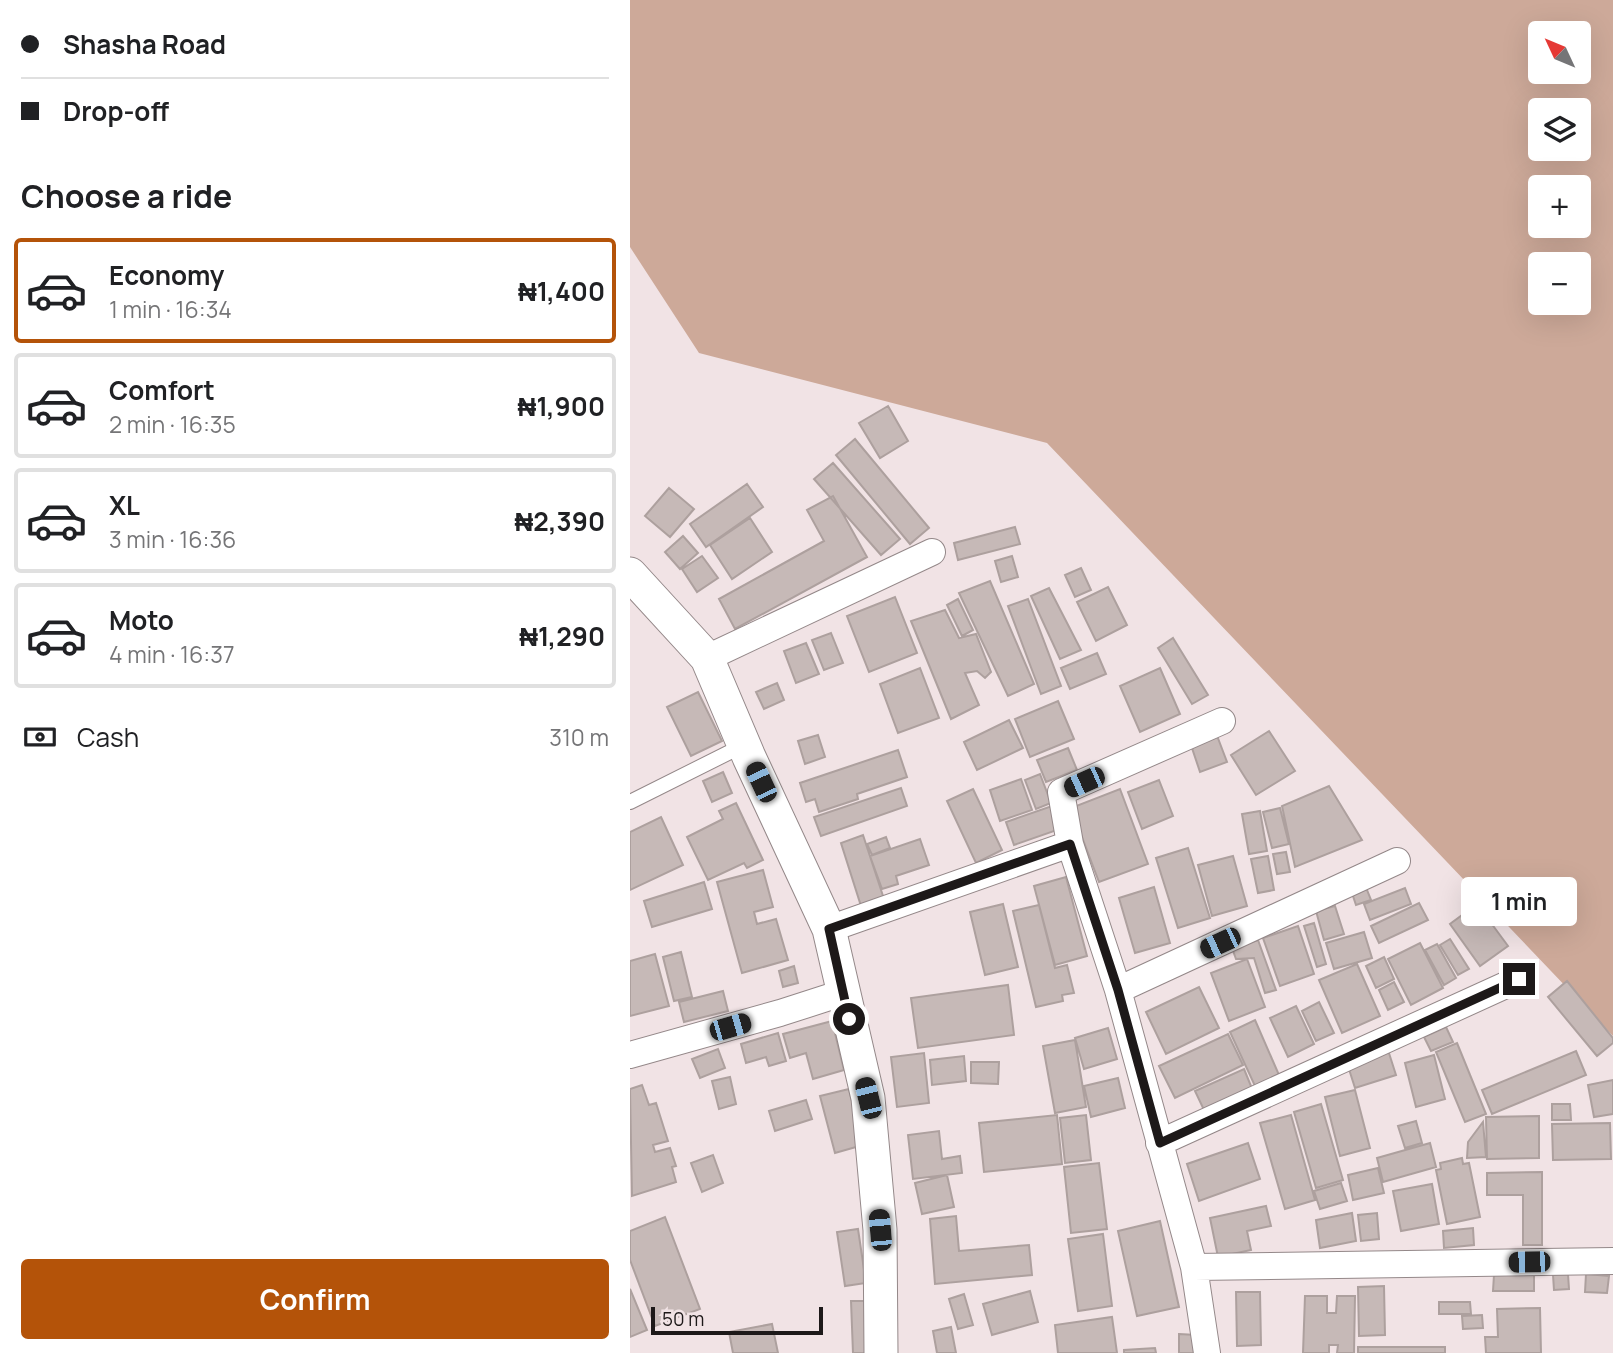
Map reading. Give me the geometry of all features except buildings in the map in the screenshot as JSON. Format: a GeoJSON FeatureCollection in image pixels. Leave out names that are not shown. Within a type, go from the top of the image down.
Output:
{"type":"FeatureCollection","features":[{"type":"Feature","properties":{"kind":"street"},"geometry":{"type":"LineString","coordinates":[[707,658],[932,552]]}},
{"type":"Feature","properties":{"kind":"street"},"geometry":{"type":"LineString","coordinates":[[630,575],[707,658],[829,929],[868,1098],[880,1230],[881,1353]]}},
{"type":"Feature","properties":{"kind":"street"},"geometry":{"type":"LineString","coordinates":[[1207,1353],[1194,1267],[1118,990],[1070,844],[1061,792],[1222,721]]}},
{"type":"Feature","properties":{"kind":"street"},"geometry":{"type":"LineString","coordinates":[[829,929],[1070,844]]}},
{"type":"Feature","properties":{"kind":"street"},"geometry":{"type":"LineString","coordinates":[[1118,990],[1397,861]]}},
{"type":"Feature","properties":{"kind":"street"},"geometry":{"type":"LineString","coordinates":[[1160,1143],[1519,979]]}},
{"type":"Feature","properties":{"kind":"street"},"geometry":{"type":"LineString","coordinates":[[630,1055],[842,993]]}},
{"type":"Feature","properties":{"kind":"street"},"geometry":{"type":"LineString","coordinates":[[1194,1267],[1613,1261]]}},
{"type":"Feature","properties":{"kind":"lane"},"geometry":{"type":"LineString","coordinates":[[630,802],[744,745]]}},
{"type":"Feature","properties":{"kind":"shaded area"},"geometry":{"type":"Polygon","coordinates":[[[630,0],[1613,0],[1613,1036],[1047,443],[699,353],[630,247],[630,0]]]}},
{"type":"Feature","properties":{"kind":"route"},"geometry":{"type":"LineString","coordinates":[[849,1019],[829,929],[1070,844],[1118,990],[1160,1143],[1519,979]]}}]}
